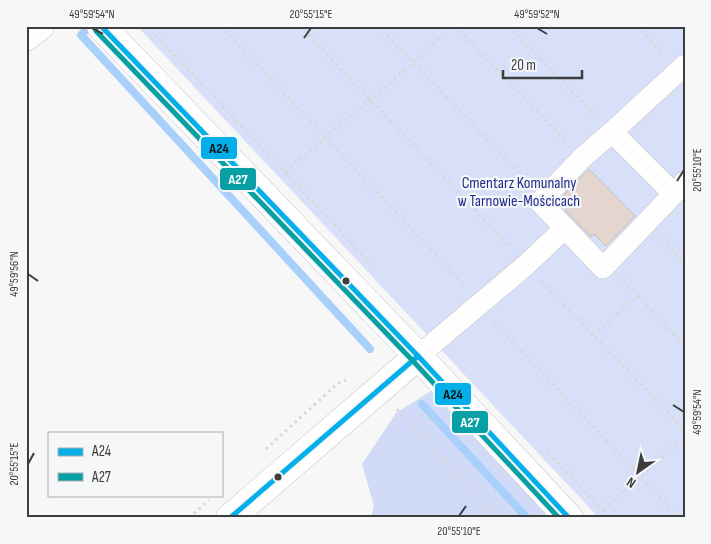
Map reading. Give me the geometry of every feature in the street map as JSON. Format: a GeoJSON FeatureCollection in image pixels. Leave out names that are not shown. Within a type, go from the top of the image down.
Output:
{"type":"FeatureCollection","features":[{"type":"Feature","properties":{"kind":"street"},"geometry":{"type":"LineString","coordinates":[[26,37],[40,26]]}},
{"type":"Feature","properties":{"kind":"street"},"geometry":{"type":"LineString","coordinates":[[101,26],[418,356],[569,518]]}},
{"type":"Feature","properties":{"kind":"street"},"geometry":{"type":"LineString","coordinates":[[612,132],[679,188],[603,268],[540,202],[582,158],[682,68]]}},
{"type":"Feature","properties":{"kind":"street"},"geometry":{"type":"LineString","coordinates":[[230,518],[526,265],[565,228]]}},
{"type":"Feature","properties":{"kind":"path"},"geometry":{"type":"LineString","coordinates":[[147,26],[372,266]]}},
{"type":"Feature","properties":{"kind":"path"},"geometry":{"type":"LineString","coordinates":[[221,26],[679,518]]}},
{"type":"Feature","properties":{"kind":"path"},"geometry":{"type":"LineString","coordinates":[[300,26],[593,336],[685,430]]}},
{"type":"Feature","properties":{"kind":"path"},"geometry":{"type":"LineString","coordinates":[[378,26],[544,198]]}},
{"type":"Feature","properties":{"kind":"path"},"geometry":{"type":"LineString","coordinates":[[285,172],[413,63],[453,26],[582,158]]}},
{"type":"Feature","properties":{"kind":"path"},"geometry":{"type":"LineString","coordinates":[[508,26],[612,132]]}},
{"type":"Feature","properties":{"kind":"path"},"geometry":{"type":"LineString","coordinates":[[637,26],[682,68]]}},
{"type":"Feature","properties":{"kind":"path"},"geometry":{"type":"LineString","coordinates":[[646,223],[685,263]]}},
{"type":"Feature","properties":{"kind":"path"},"geometry":{"type":"LineString","coordinates":[[607,263],[685,346]]}},
{"type":"Feature","properties":{"kind":"path"},"geometry":{"type":"LineString","coordinates":[[593,336],[638,296]]}},
{"type":"Feature","properties":{"kind":"path"},"geometry":{"type":"LineString","coordinates":[[378,390],[496,518]]}},
{"type":"Feature","properties":{"kind":"path"},"geometry":{"type":"LineString","coordinates":[[603,510],[685,437]]}},
{"type":"Feature","properties":{"kind":"path"},"geometry":{"type":"LineString","coordinates":[[542,446],[610,518]]}},
{"type":"Feature","properties":{"kind":"path"},"geometry":{"type":"LineString","coordinates":[[188,518],[213,496]]}},
{"type":"Feature","properties":{"kind":"green space","name":"Cmentarz Komunalny w Tarnowie-Mościcach"},"geometry":{"type":"Polygon","coordinates":[[[137,26],[685,26],[685,518],[599,518],[137,26]]]}},
{"type":"Feature","properties":{"kind":"shaded area"},"geometry":{"type":"Polygon","coordinates":[[[431,391],[550,518],[371,518],[374,506],[362,464],[396,413],[431,391]]]}},
{"type":"Feature","properties":{"kind":"building"},"geometry":{"type":"Polygon","coordinates":[[[589,169],[635,216],[606,246],[594,234],[591,237],[565,210],[568,207],[560,199],[589,169]]]}},
{"type":"Feature","properties":{"kind":"waterway"},"geometry":{"type":"LineString","coordinates":[[85,31],[81,35],[370,349]]}},
{"type":"Feature","properties":{"kind":"waterway"},"geometry":{"type":"LineString","coordinates":[[422,404],[527,518]]}},
{"type":"Feature","properties":{"kind":"transit line","name":"A24"},"geometry":{"type":"LineString","coordinates":[[101,26],[418,356],[569,518]]}},
{"type":"Feature","properties":{"kind":"transit line","name":"A27"},"geometry":{"type":"LineString","coordinates":[[96,31],[413,361],[559,518]]}},
{"type":"Feature","properties":{"kind":"transit line","name":"A24"},"geometry":{"type":"LineString","coordinates":[[230,518],[418,356]]}}]}
